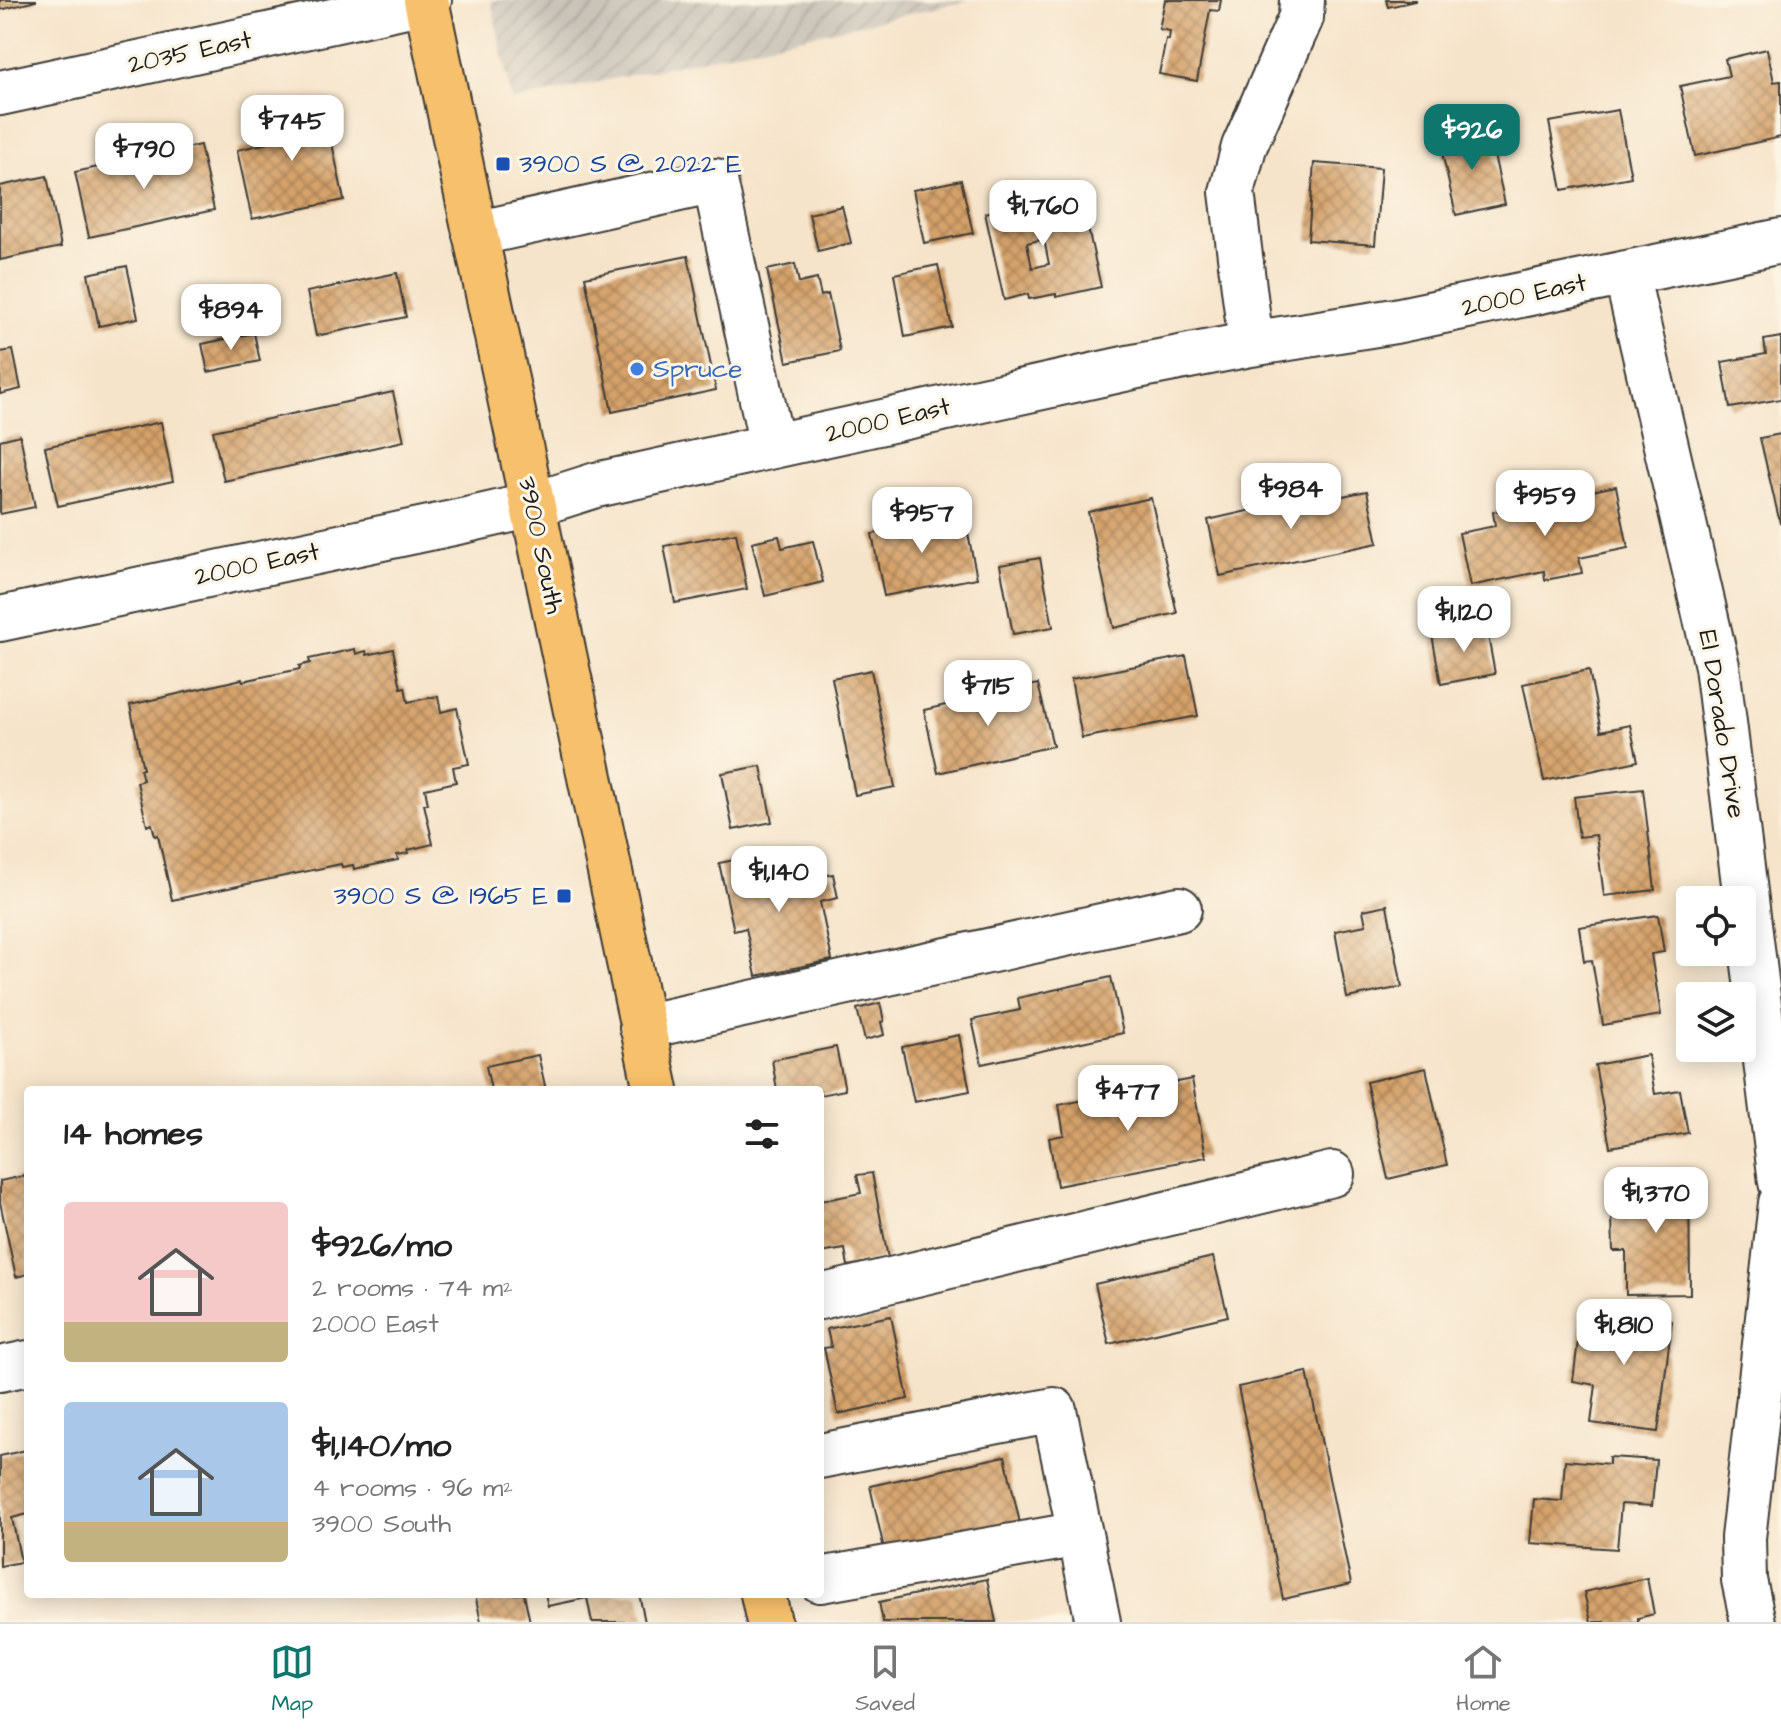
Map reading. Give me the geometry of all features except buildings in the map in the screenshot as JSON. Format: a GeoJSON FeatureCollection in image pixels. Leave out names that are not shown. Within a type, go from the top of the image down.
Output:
{"type":"FeatureCollection","features":[{"type":"Feature","properties":{"kind":"main road","name":"3900 South"},"geometry":{"type":"LineString","coordinates":[[427,0],[655,1086]]}},
{"type":"Feature","properties":{"kind":"main road"},"geometry":{"type":"LineString","coordinates":[[764,1598],[769,1622]]}},
{"type":"Feature","properties":{"kind":"street","name":"2035 East"},"geometry":{"type":"LineString","coordinates":[[0,93],[427,0]]}},
{"type":"Feature","properties":{"kind":"street"},"geometry":{"type":"LineString","coordinates":[[1251,344],[1232,192],[1244,147],[1301,17],[1302,0]]}},
{"type":"Feature","properties":{"kind":"street"},"geometry":{"type":"LineString","coordinates":[[475,234],[715,181],[772,446]]}},
{"type":"Feature","properties":{"kind":"street","name":"2000 East"},"geometry":{"type":"LineString","coordinates":[[0,619],[533,505],[596,485],[1120,369],[1395,321],[1781,241]]}},
{"type":"Feature","properties":{"kind":"street","name":"El Dorado Drive"},"geometry":{"type":"LineString","coordinates":[[1626,273],[1717,666],[1781,1182]]}},
{"type":"Feature","properties":{"kind":"street"},"geometry":{"type":"LineString","coordinates":[[642,1027],[1179,909]]}},
{"type":"Feature","properties":{"kind":"street"},"geometry":{"type":"LineString","coordinates":[[824,1296],[1332,1174]]}},
{"type":"Feature","properties":{"kind":"street"},"geometry":{"type":"LineString","coordinates":[[1753,1622],[1744,1580],[1743,1538],[1773,1337],[1781,1203]]}},
{"type":"Feature","properties":{"kind":"street"},"geometry":{"type":"LineString","coordinates":[[0,1369],[24,1364]]}},
{"type":"Feature","properties":{"kind":"street"},"geometry":{"type":"LineString","coordinates":[[824,1455],[1054,1410],[1098,1622]]}},
{"type":"Feature","properties":{"kind":"street"},"geometry":{"type":"LineString","coordinates":[[824,1579],[1080,1534]]}},
{"type":"Feature","properties":{"kind":"shaded area"},"geometry":{"type":"Polygon","coordinates":[[[491,0],[971,0],[512,101],[491,0]]]}},
{"type":"Feature","properties":{"kind":"place","name":"3900 S @ 2022 E"},"geometry":{"type":"Point","coordinates":[503,164]}},
{"type":"Feature","properties":{"kind":"place","name":"Spruce"},"geometry":{"type":"Point","coordinates":[637,369]}},
{"type":"Feature","properties":{"kind":"place","name":"3900 S @ 1965 E"},"geometry":{"type":"Point","coordinates":[564,896]}}]}
